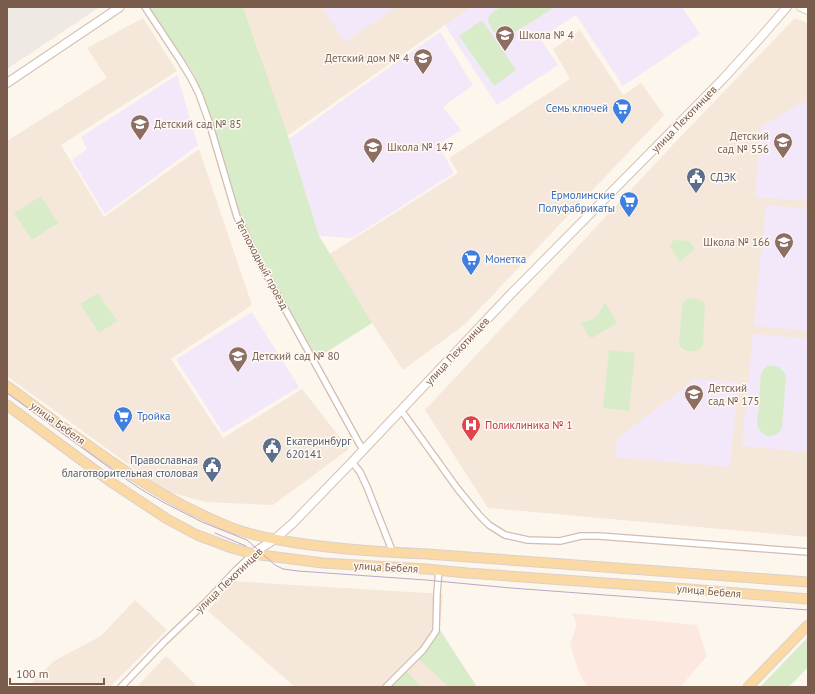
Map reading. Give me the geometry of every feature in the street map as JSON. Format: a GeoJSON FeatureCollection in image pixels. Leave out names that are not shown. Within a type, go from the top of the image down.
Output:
{"type":"FeatureCollection","features":[{"type":"Feature","properties":{"kind":"main road"},"geometry":{"type":"LineString","coordinates":[[7,83],[120,7]]}},
{"type":"Feature","properties":{"kind":"main road","name":"улица Пехотинцев"},"geometry":{"type":"LineString","coordinates":[[253,554],[275,539],[293,523],[513,292],[723,79],[787,7]]}},
{"type":"Feature","properties":{"kind":"main road"},"geometry":{"type":"LineString","coordinates":[[801,7],[808,10]]}},
{"type":"Feature","properties":{"kind":"main road","name":"улица Бебеля"},"geometry":{"type":"LineString","coordinates":[[7,386],[118,466],[158,491],[177,502],[230,527],[251,534],[308,545],[393,553],[435,554],[808,582]]}},
{"type":"Feature","properties":{"kind":"main road","name":"улица Бебеля"},"geometry":{"type":"LineString","coordinates":[[7,405],[112,482],[168,519],[197,535],[253,554],[323,563],[697,589],[808,599]]}},
{"type":"Feature","properties":{"kind":"main road"},"geometry":{"type":"LineString","coordinates":[[748,687],[808,625]]}},
{"type":"Feature","properties":{"kind":"street","name":"Теплоходный проезд"},"geometry":{"type":"LineString","coordinates":[[145,7],[180,60],[199,94],[209,122],[237,218],[262,267],[360,445],[364,449]]}},
{"type":"Feature","properties":{"kind":"street"},"geometry":{"type":"LineString","coordinates":[[401,410],[457,488],[479,515],[489,525],[505,535],[528,540],[560,541],[581,536],[599,536],[808,552]]}},
{"type":"Feature","properties":{"kind":"street"},"geometry":{"type":"LineString","coordinates":[[352,462],[360,472],[367,487],[393,553]]}},
{"type":"Feature","properties":{"kind":"street","name":"улица Пехотинцев"},"geometry":{"type":"LineString","coordinates":[[121,687],[253,554]]}},
{"type":"Feature","properties":{"kind":"street"},"geometry":{"type":"LineString","coordinates":[[386,687],[423,650],[436,631],[438,570]]}},
{"type":"Feature","properties":{"kind":"shaded area"},"geometry":{"type":"Polygon","coordinates":[[[7,7],[100,7],[7,69],[7,7]]]}},
{"type":"Feature","properties":{"kind":"shaded area"},"geometry":{"type":"Polygon","coordinates":[[[243,7],[472,7],[287,136],[243,7]]]}},
{"type":"Feature","properties":{"kind":"shaded area"},"geometry":{"type":"Polygon","coordinates":[[[322,7],[397,7],[345,42],[322,7]]]}},
{"type":"Feature","properties":{"kind":"shaded area","name":"Школа № 4"},"geometry":{"type":"Polygon","coordinates":[[[472,7],[682,7],[700,34],[623,86],[576,15],[540,38],[558,65],[497,105],[445,25],[472,7]]]}},
{"type":"Feature","properties":{"kind":"shaded area"},"geometry":{"type":"Polygon","coordinates":[[[143,18],[177,71],[61,145],[104,217],[199,149],[252,305],[171,359],[223,438],[302,389],[349,449],[273,505],[205,502],[165,491],[7,376],[7,141],[107,78],[87,48],[143,18]]]}},
{"type":"Feature","properties":{"kind":"shaded area"},"geometry":{"type":"Polygon","coordinates":[[[795,18],[808,23],[808,537],[488,508],[425,410],[683,134],[795,18]]]}},
{"type":"Feature","properties":{"kind":"shaded area"},"geometry":{"type":"Polygon","coordinates":[[[580,30],[623,95],[641,83],[664,115],[464,325],[403,370],[328,255],[458,173],[449,158],[570,79],[553,49],[580,30]]]}},
{"type":"Feature","properties":{"kind":"shaded area","name":"Школа № 147"},"geometry":{"type":"Polygon","coordinates":[[[440,32],[473,85],[443,107],[461,130],[438,145],[454,173],[352,238],[319,236],[289,139],[440,32]]]}},
{"type":"Feature","properties":{"kind":"shaded area","name":"Детский сад № 85"},"geometry":{"type":"Polygon","coordinates":[[[177,75],[198,145],[105,214],[72,160],[87,149],[81,137],[177,75]]]}},
{"type":"Feature","properties":{"kind":"shaded area","name":"Детский сад № 556"},"geometry":{"type":"Polygon","coordinates":[[[801,103],[808,104],[808,201],[755,197],[761,127],[801,103]]]}},
{"type":"Feature","properties":{"kind":"shaded area","name":"Школа № 166"},"geometry":{"type":"Polygon","coordinates":[[[766,205],[808,209],[808,331],[754,326],[766,205]]]}},
{"type":"Feature","properties":{"kind":"shaded area","name":"Детский сад № 80"},"geometry":{"type":"Polygon","coordinates":[[[252,312],[299,387],[223,433],[176,359],[252,312]]]}},
{"type":"Feature","properties":{"kind":"shaded area"},"geometry":{"type":"Polygon","coordinates":[[[753,334],[808,339],[808,452],[742,446],[753,334]]]}},
{"type":"Feature","properties":{"kind":"shaded area","name":"Детский сад № 175"},"geometry":{"type":"Polygon","coordinates":[[[695,379],[738,382],[730,467],[615,457],[617,439],[695,379]]]}},
{"type":"Feature","properties":{"kind":"shaded area"},"geometry":{"type":"Polygon","coordinates":[[[231,581],[443,594],[438,648],[469,687],[295,687],[208,611],[231,581]]]}},
{"type":"Feature","properties":{"kind":"shaded area"},"geometry":{"type":"Polygon","coordinates":[[[135,600],[167,630],[110,687],[28,687],[54,661],[101,636],[135,600]]]}},
{"type":"Feature","properties":{"kind":"shaded area"},"geometry":{"type":"Polygon","coordinates":[[[572,613],[697,625],[707,656],[680,687],[588,687],[581,677],[570,645],[577,624],[572,613]]]}},
{"type":"Feature","properties":{"kind":"shaded area"},"geometry":{"type":"Polygon","coordinates":[[[166,656],[198,687],[137,687],[166,656]]]}},
{"type":"Feature","properties":{"kind":"green space"},"geometry":{"type":"Polygon","coordinates":[[[148,7],[243,7],[289,139],[319,236],[372,323],[317,358],[248,235],[232,195],[205,100],[194,74],[148,7]]]}},
{"type":"Feature","properties":{"kind":"green space"},"geometry":{"type":"Polygon","coordinates":[[[501,7],[555,7],[503,39],[496,35],[488,20],[493,12],[501,7]]]}},
{"type":"Feature","properties":{"kind":"green space"},"geometry":{"type":"Polygon","coordinates":[[[482,20],[516,70],[494,86],[459,36],[482,20]]]}},
{"type":"Feature","properties":{"kind":"green space"},"geometry":{"type":"Polygon","coordinates":[[[41,196],[58,223],[32,240],[14,213],[41,196]]]}},
{"type":"Feature","properties":{"kind":"green space"},"geometry":{"type":"Polygon","coordinates":[[[674,240],[689,241],[695,249],[681,261],[677,258],[670,245],[674,240]]]}},
{"type":"Feature","properties":{"kind":"green space"},"geometry":{"type":"Polygon","coordinates":[[[98,293],[117,321],[99,333],[80,304],[98,293]]]}},
{"type":"Feature","properties":{"kind":"green space"},"geometry":{"type":"Polygon","coordinates":[[[692,298],[702,301],[705,306],[703,345],[700,349],[691,351],[683,349],[679,344],[682,305],[683,302],[692,298]]]}},
{"type":"Feature","properties":{"kind":"green space"},"geometry":{"type":"Polygon","coordinates":[[[605,302],[617,323],[592,338],[589,336],[581,323],[594,318],[605,302]]]}},
{"type":"Feature","properties":{"kind":"green space"},"geometry":{"type":"Polygon","coordinates":[[[609,350],[635,353],[629,411],[603,408],[609,350]]]}},
{"type":"Feature","properties":{"kind":"green space"},"geometry":{"type":"Polygon","coordinates":[[[768,366],[778,367],[783,370],[786,375],[782,428],[780,432],[772,436],[764,435],[758,429],[757,424],[761,373],[768,366]]]}},
{"type":"Feature","properties":{"kind":"green space"},"geometry":{"type":"Polygon","coordinates":[[[440,630],[477,687],[449,687],[416,657],[440,630]]]}},
{"type":"Feature","properties":{"kind":"green space"},"geometry":{"type":"Polygon","coordinates":[[[808,637],[808,667],[789,687],[760,687],[808,637]]]}},
{"type":"Feature","properties":{"kind":"green space"},"geometry":{"type":"Polygon","coordinates":[[[404,669],[422,687],[388,687],[404,669]]]}},
{"type":"Feature","properties":{"kind":"tram line"},"geometry":{"type":"LineString","coordinates":[[7,393],[142,490],[202,522],[247,540],[275,565],[283,569],[808,610]]}},
{"type":"Feature","properties":{"kind":"tram line"},"geometry":{"type":"LineString","coordinates":[[215,533],[246,546]]}},
{"type":"Feature","properties":{"kind":"place","name":"Школа № 4"},"geometry":{"type":"Point","coordinates":[505,52]}},
{"type":"Feature","properties":{"kind":"place","name":"Детский дом № 4"},"geometry":{"type":"Point","coordinates":[423,75]}},
{"type":"Feature","properties":{"kind":"place","name":"Семь ключей"},"geometry":{"type":"Point","coordinates":[622,125]}},
{"type":"Feature","properties":{"kind":"place","name":"Детский сад № 85"},"geometry":{"type":"Point","coordinates":[140,141]}},
{"type":"Feature","properties":{"kind":"place","name":"Детский сад № 556"},"geometry":{"type":"Point","coordinates":[783,159]}},
{"type":"Feature","properties":{"kind":"place","name":"Школа № 147"},"geometry":{"type":"Point","coordinates":[373,164]}},
{"type":"Feature","properties":{"kind":"place","name":"СДЭК"},"geometry":{"type":"Point","coordinates":[696,194]}},
{"type":"Feature","properties":{"kind":"place","name":"Ермолинские Полуфабрикаты"},"geometry":{"type":"Point","coordinates":[629,218]}},
{"type":"Feature","properties":{"kind":"place","name":"Школа № 166"},"geometry":{"type":"Point","coordinates":[784,259]}},
{"type":"Feature","properties":{"kind":"place","name":"Монетка"},"geometry":{"type":"Point","coordinates":[471,276]}},
{"type":"Feature","properties":{"kind":"place","name":"Детский сад № 80"},"geometry":{"type":"Point","coordinates":[238,373]}},
{"type":"Feature","properties":{"kind":"place","name":"Детский сад № 175"},"geometry":{"type":"Point","coordinates":[694,411]}},
{"type":"Feature","properties":{"kind":"place","name":"Тройка"},"geometry":{"type":"Point","coordinates":[123,433]}},
{"type":"Feature","properties":{"kind":"place","name":"Поликлиника № 1"},"geometry":{"type":"Point","coordinates":[471,442]}},
{"type":"Feature","properties":{"kind":"place","name":"Екатеринбург 620141"},"geometry":{"type":"Point","coordinates":[272,464]}},
{"type":"Feature","properties":{"kind":"place","name":"Православная благотворительная столовая"},"geometry":{"type":"Point","coordinates":[212,483]}}]}
